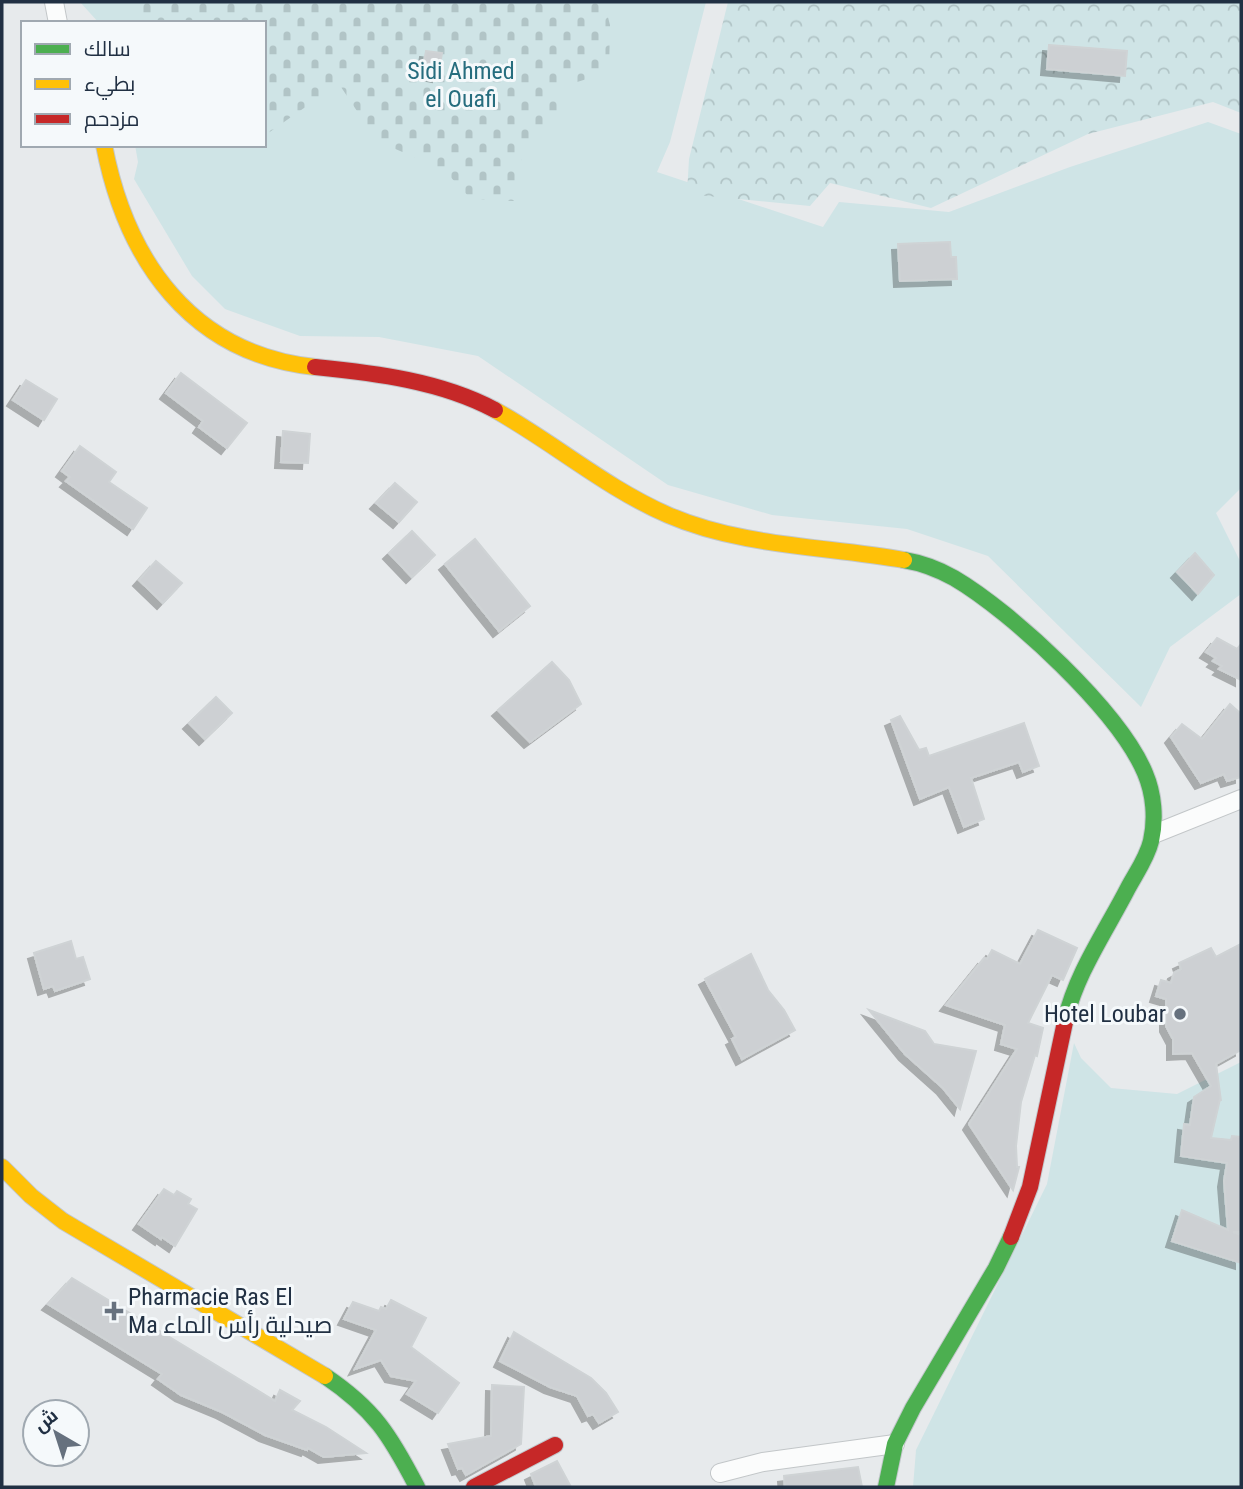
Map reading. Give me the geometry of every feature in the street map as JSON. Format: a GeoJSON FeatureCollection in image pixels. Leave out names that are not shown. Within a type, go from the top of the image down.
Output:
{"type":"FeatureCollection","features":[{"type":"Feature","properties":{"kind":"street"},"geometry":{"type":"LineString","coordinates":[[54,2],[58,21]]}},
{"type":"Feature","properties":{"kind":"street"},"geometry":{"type":"LineString","coordinates":[[104,147],[119,206],[133,242],[163,286],[192,316],[225,341],[278,362],[415,381],[467,397],[516,422],[617,489],[672,516],[731,534],[900,559],[930,566],[961,582],[1005,614],[1084,689],[1114,724],[1144,769],[1153,797],[1154,834],[1148,851],[1077,985],[1066,1017],[1030,1187],[1014,1231],[996,1268],[913,1408],[895,1444],[886,1487]]}},
{"type":"Feature","properties":{"kind":"street"},"geometry":{"type":"LineString","coordinates":[[1154,834],[1241,799]]}},
{"type":"Feature","properties":{"kind":"street"},"geometry":{"type":"LineString","coordinates":[[2,1167],[31,1196],[62,1221],[308,1365],[350,1393],[378,1420],[417,1487]]}},
{"type":"Feature","properties":{"kind":"street"},"geometry":{"type":"LineString","coordinates":[[720,1473],[763,1462],[895,1444]]}},
{"type":"Feature","properties":{"kind":"street"},"geometry":{"type":"LineString","coordinates":[[474,1487],[555,1445]]}},
{"type":"Feature","properties":{"kind":"green space"},"geometry":{"type":"Polygon","coordinates":[[[80,2],[706,2],[670,142],[657,172],[823,227],[839,202],[949,212],[1070,167],[1208,122],[1241,134],[1241,488],[1216,513],[1241,563],[1241,594],[1170,647],[1141,707],[988,556],[907,529],[772,515],[668,485],[478,356],[379,337],[300,336],[225,309],[192,276],[134,179],[138,162],[135,147],[266,147],[266,21],[97,21],[80,2]]]}},
{"type":"Feature","properties":{"kind":"green space","name":"Sidi Ahmed el Ouafi"},"geometry":{"type":"Polygon","coordinates":[[[122,2],[604,2],[610,25],[609,72],[558,88],[561,112],[524,144],[514,201],[471,199],[444,170],[377,141],[341,87],[266,135],[266,21],[142,21],[122,2]]]}},
{"type":"Feature","properties":{"kind":"green space"},"geometry":{"type":"Polygon","coordinates":[[[728,2],[1241,2],[1241,113],[1213,102],[1088,134],[931,208],[830,183],[810,206],[687,194],[689,159],[728,2]]]}},
{"type":"Feature","properties":{"kind":"green space"},"geometry":{"type":"Polygon","coordinates":[[[1074,1043],[1081,1058],[1111,1088],[1177,1094],[1241,1062],[1241,1487],[913,1487],[916,1450],[1047,1184],[1074,1043]]]}},
{"type":"Feature","properties":{"kind":"building"},"geometry":{"type":"Polygon","coordinates":[[[1049,45],[1127,51],[1125,76],[1047,69],[1049,45]]]}},
{"type":"Feature","properties":{"kind":"building"},"geometry":{"type":"Polygon","coordinates":[[[426,51],[442,53],[438,76],[422,73],[426,51]]]}},
{"type":"Feature","properties":{"kind":"building"},"geometry":{"type":"Polygon","coordinates":[[[950,242],[951,257],[956,257],[957,279],[900,281],[898,244],[950,242]]]}},
{"type":"Feature","properties":{"kind":"building"},"geometry":{"type":"Polygon","coordinates":[[[181,373],[247,423],[227,448],[199,427],[203,421],[166,393],[181,373]]]}},
{"type":"Feature","properties":{"kind":"building"},"geometry":{"type":"Polygon","coordinates":[[[26,380],[57,399],[44,420],[13,400],[26,380]]]}},
{"type":"Feature","properties":{"kind":"building"},"geometry":{"type":"Polygon","coordinates":[[[283,431],[310,434],[308,463],[281,462],[283,431]]]}},
{"type":"Feature","properties":{"kind":"building"},"geometry":{"type":"Polygon","coordinates":[[[80,446],[116,472],[109,482],[147,508],[133,529],[66,481],[70,477],[62,471],[80,446]]]}},
{"type":"Feature","properties":{"kind":"building"},"geometry":{"type":"Polygon","coordinates":[[[395,483],[417,502],[399,522],[376,503],[395,483]]]}},
{"type":"Feature","properties":{"kind":"building"},"geometry":{"type":"Polygon","coordinates":[[[412,531],[435,555],[412,577],[389,553],[412,531]]]}},
{"type":"Feature","properties":{"kind":"building"},"geometry":{"type":"Polygon","coordinates":[[[475,539],[530,606],[499,631],[445,564],[475,539]]]}},
{"type":"Feature","properties":{"kind":"building"},"geometry":{"type":"Polygon","coordinates":[[[1195,553],[1214,575],[1198,594],[1177,572],[1195,553]]]}},
{"type":"Feature","properties":{"kind":"building"},"geometry":{"type":"Polygon","coordinates":[[[156,561],[182,583],[163,603],[139,580],[156,561]]]}},
{"type":"Feature","properties":{"kind":"building"},"geometry":{"type":"Polygon","coordinates":[[[1217,638],[1237,649],[1241,644],[1241,680],[1219,669],[1222,666],[1213,661],[1216,658],[1206,652],[1217,638]]]}},
{"type":"Feature","properties":{"kind":"building"},"geometry":{"type":"Polygon","coordinates":[[[552,662],[569,680],[581,704],[530,742],[498,710],[552,662]]]}},
{"type":"Feature","properties":{"kind":"building"},"geometry":{"type":"Polygon","coordinates":[[[216,697],[232,713],[205,739],[189,723],[216,697]]]}},
{"type":"Feature","properties":{"kind":"building"},"geometry":{"type":"Polygon","coordinates":[[[1230,704],[1241,714],[1241,777],[1227,781],[1224,774],[1201,783],[1171,737],[1182,724],[1202,739],[1230,704]]]}},
{"type":"Feature","properties":{"kind":"building"},"geometry":{"type":"Polygon","coordinates":[[[900,716],[919,750],[926,748],[929,756],[1024,723],[1039,766],[1023,772],[1019,762],[971,778],[984,819],[964,827],[949,787],[920,799],[891,720],[900,716]]]}},
{"type":"Feature","properties":{"kind":"building"},"geometry":{"type":"Polygon","coordinates":[[[1038,930],[1077,948],[1063,980],[1052,975],[1028,1023],[1043,1028],[1037,1056],[1035,1055],[1021,1102],[1016,1146],[1019,1167],[1013,1190],[969,1124],[1017,1049],[1001,1044],[1005,1025],[946,1005],[992,950],[1020,964],[1038,930]]]}},
{"type":"Feature","properties":{"kind":"building"},"geometry":{"type":"Polygon","coordinates":[[[71,941],[76,959],[83,957],[90,979],[55,991],[53,986],[44,989],[34,953],[71,941]]]}},
{"type":"Feature","properties":{"kind":"building"},"geometry":{"type":"Polygon","coordinates":[[[1241,944],[1241,1050],[1216,1064],[1221,1101],[1220,1099],[1211,1138],[1231,1140],[1232,1136],[1241,1137],[1241,1232],[1233,1232],[1241,1235],[1241,1263],[1172,1241],[1182,1210],[1228,1230],[1224,1181],[1227,1163],[1181,1156],[1184,1124],[1190,1125],[1194,1097],[1211,1086],[1192,1053],[1173,1054],[1173,1039],[1166,1026],[1166,999],[1156,996],[1161,980],[1171,983],[1174,973],[1181,969],[1179,963],[1211,948],[1216,957],[1241,944]]]}},
{"type":"Feature","properties":{"kind":"building"},"geometry":{"type":"Polygon","coordinates":[[[751,954],[768,990],[795,1030],[742,1059],[732,1039],[736,1037],[705,979],[751,954]]]}},
{"type":"Feature","properties":{"kind":"building"},"geometry":{"type":"Polygon","coordinates":[[[869,1010],[925,1031],[934,1044],[976,1051],[960,1109],[943,1088],[905,1054],[869,1010]]]}},
{"type":"Feature","properties":{"kind":"building"},"geometry":{"type":"Polygon","coordinates":[[[164,1189],[174,1195],[177,1191],[191,1199],[188,1204],[197,1209],[175,1246],[139,1224],[164,1189]]]}},
{"type":"Feature","properties":{"kind":"building"},"geometry":{"type":"Polygon","coordinates":[[[72,1278],[275,1401],[280,1390],[300,1401],[292,1410],[326,1427],[366,1453],[324,1457],[308,1448],[307,1450],[265,1435],[222,1412],[181,1395],[158,1379],[162,1374],[48,1304],[72,1278]]]}},
{"type":"Feature","properties":{"kind":"building"},"geometry":{"type":"Polygon","coordinates":[[[391,1300],[426,1318],[411,1347],[459,1383],[438,1413],[407,1394],[416,1381],[391,1376],[381,1360],[355,1369],[376,1330],[344,1319],[353,1302],[379,1311],[381,1307],[386,1309],[391,1300]]]}},
{"type":"Feature","properties":{"kind":"building"},"geometry":{"type":"Polygon","coordinates":[[[514,1332],[591,1378],[606,1393],[618,1412],[599,1423],[593,1414],[588,1416],[577,1396],[550,1387],[500,1361],[514,1332]]]}},
{"type":"Feature","properties":{"kind":"building"},"geometry":{"type":"Polygon","coordinates":[[[492,1385],[524,1387],[521,1444],[466,1475],[462,1468],[458,1469],[448,1444],[491,1436],[492,1385]]]}},
{"type":"Feature","properties":{"kind":"building"},"geometry":{"type":"Polygon","coordinates":[[[557,1461],[571,1487],[536,1487],[531,1474],[557,1461]]]}},
{"type":"Feature","properties":{"kind":"building"},"geometry":{"type":"Polygon","coordinates":[[[858,1467],[862,1487],[785,1487],[784,1476],[858,1467]]]}},
{"type":"Feature","properties":{"kind":"traffic: fast"},"geometry":{"type":"LineString","coordinates":[[904,560],[930,567],[954,578],[1005,614],[1033,638],[1062,665],[1112,721],[1132,748],[1148,781],[1154,815],[1149,847],[1084,970],[1065,1022]]}},
{"type":"Feature","properties":{"kind":"traffic: fast"},"geometry":{"type":"LineString","coordinates":[[886,1487],[895,1444],[1011,1237]]}},
{"type":"Feature","properties":{"kind":"traffic: fast"},"geometry":{"type":"LineString","coordinates":[[325,1376],[356,1400],[379,1424],[417,1487]]}},
{"type":"Feature","properties":{"kind":"traffic: slow"},"geometry":{"type":"LineString","coordinates":[[104,147],[114,187],[129,226],[148,262],[171,294],[200,321],[233,343],[271,358],[315,367]]}},
{"type":"Feature","properties":{"kind":"traffic: slow"},"geometry":{"type":"LineString","coordinates":[[495,410],[623,492],[696,526],[755,540],[904,560]]}},
{"type":"Feature","properties":{"kind":"traffic: slow"},"geometry":{"type":"LineString","coordinates":[[2,1167],[31,1196],[63,1221],[325,1376]]}},
{"type":"Feature","properties":{"kind":"traffic: jam"},"geometry":{"type":"LineString","coordinates":[[315,367],[361,372],[430,385],[495,410]]}},
{"type":"Feature","properties":{"kind":"traffic: jam"},"geometry":{"type":"LineString","coordinates":[[1011,1237],[1030,1187],[1065,1022]]}},
{"type":"Feature","properties":{"kind":"traffic: jam"},"geometry":{"type":"LineString","coordinates":[[474,1487],[555,1445]]}},
{"type":"Feature","properties":{"kind":"place","name":"Hotel Loubar"},"geometry":{"type":"Point","coordinates":[1180,1014]}},
{"type":"Feature","properties":{"kind":"place","name":"Pharmacie Ras El Ma صيدلية رأس الماء"},"geometry":{"type":"Point","coordinates":[114,1311]}}]}
